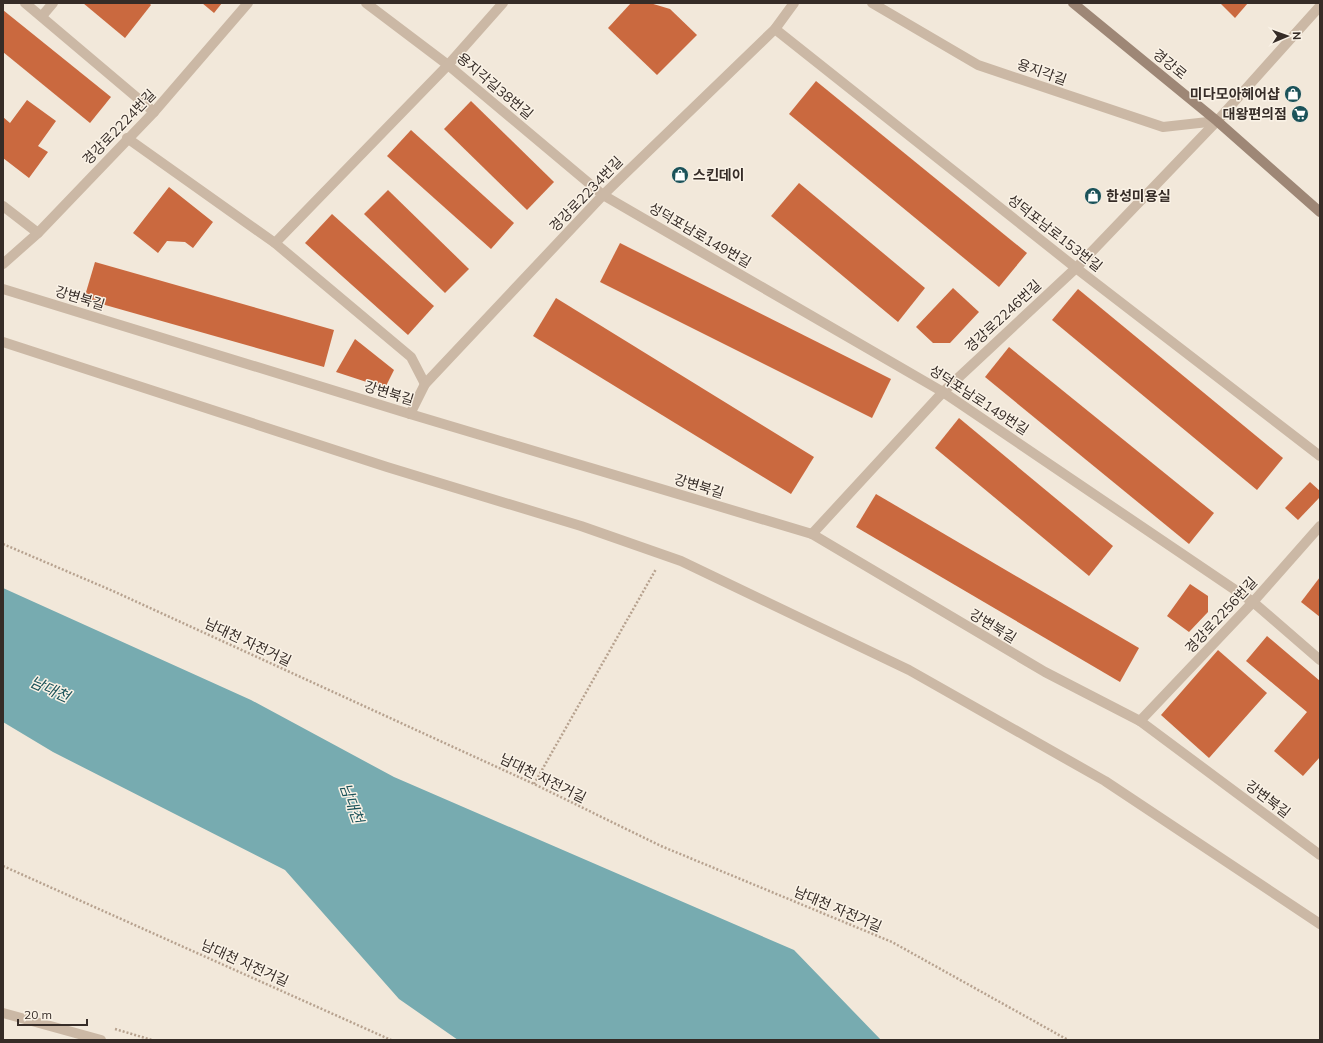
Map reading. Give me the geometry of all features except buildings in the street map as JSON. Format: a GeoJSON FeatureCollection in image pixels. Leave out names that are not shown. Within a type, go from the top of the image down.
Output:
{"type":"FeatureCollection","features":[{"type":"Feature","properties":{"kind":"street"},"geometry":{"type":"LineString","coordinates":[[26,3],[154,112]]}},
{"type":"Feature","properties":{"kind":"street"},"geometry":{"type":"LineString","coordinates":[[42,16],[53,3]]}},
{"type":"Feature","properties":{"kind":"street","name":"경강로2224번길"},"geometry":{"type":"LineString","coordinates":[[3,264],[38,232],[127,138],[154,112],[248,3]]}},
{"type":"Feature","properties":{"kind":"street","name":"용지각길38번길"},"geometry":{"type":"LineString","coordinates":[[366,3],[448,65],[603,195]]}},
{"type":"Feature","properties":{"kind":"street"},"geometry":{"type":"LineString","coordinates":[[274,243],[448,65],[503,3]]}},
{"type":"Feature","properties":{"kind":"street","name":"경강로2234번길"},"geometry":{"type":"LineString","coordinates":[[410,414],[425,384],[603,195],[775,29],[794,3]]}},
{"type":"Feature","properties":{"kind":"street","name":"용지각길"},"geometry":{"type":"LineString","coordinates":[[872,3],[978,65],[1163,128],[1217,121]]}},
{"type":"Feature","properties":{"kind":"street","name":"경강로"},"geometry":{"type":"LineString","coordinates":[[1073,3],[1217,121],[1320,212]]}},
{"type":"Feature","properties":{"kind":"street","name":"경강로2246번길"},"geometry":{"type":"LineString","coordinates":[[812,534],[943,392],[1076,268],[1217,121],[1320,6]]}},
{"type":"Feature","properties":{"kind":"street","name":"성덕포남로153번길"},"geometry":{"type":"LineString","coordinates":[[775,29],[1076,268],[1320,456]]}},
{"type":"Feature","properties":{"kind":"street"},"geometry":{"type":"LineString","coordinates":[[127,138],[274,243],[411,357],[425,384]]}},
{"type":"Feature","properties":{"kind":"street","name":"성덕포남로149번길"},"geometry":{"type":"LineString","coordinates":[[603,195],[943,392],[1253,602],[1320,660]]}},
{"type":"Feature","properties":{"kind":"street"},"geometry":{"type":"LineString","coordinates":[[3,206],[38,232]]}},
{"type":"Feature","properties":{"kind":"street","name":"강변북길"},"geometry":{"type":"LineString","coordinates":[[3,289],[410,414],[812,534],[1045,672],[1140,721],[1320,855]]}},
{"type":"Feature","properties":{"kind":"street"},"geometry":{"type":"LineString","coordinates":[[3,342],[387,467],[582,526],[681,560],[929,681],[1105,781],[1320,924]]}},
{"type":"Feature","properties":{"kind":"street","name":"경강로2256번길"},"geometry":{"type":"LineString","coordinates":[[1140,721],[1253,602],[1320,526]]}},
{"type":"Feature","properties":{"kind":"street"},"geometry":{"type":"LineString","coordinates":[[3,1013],[101,1040]]}},
{"type":"Feature","properties":{"kind":"path","name":"남대천 자전거길"},"geometry":{"type":"LineString","coordinates":[[3,544],[113,591],[534,784],[661,846],[892,942],[1068,1040]]}},
{"type":"Feature","properties":{"kind":"path"},"geometry":{"type":"LineString","coordinates":[[534,784],[664,555]]}},
{"type":"Feature","properties":{"kind":"path","name":"남대천 자전거길"},"geometry":{"type":"LineString","coordinates":[[3,866],[391,1040]]}},
{"type":"Feature","properties":{"kind":"water","name":"남대천"},"geometry":{"type":"Polygon","coordinates":[[[3,588],[251,700],[394,777],[794,950],[881,1040],[458,1040],[399,999],[285,870],[53,752],[3,722],[3,588]]]}},
{"type":"Feature","properties":{"kind":"place","name":"미다모아헤어샵"},"geometry":{"type":"Point","coordinates":[1293,94]}},
{"type":"Feature","properties":{"kind":"place","name":"대왕편의점"},"geometry":{"type":"Point","coordinates":[1300,114]}},
{"type":"Feature","properties":{"kind":"place","name":"스킨데이"},"geometry":{"type":"Point","coordinates":[680,175]}},
{"type":"Feature","properties":{"kind":"place","name":"한성미용실"},"geometry":{"type":"Point","coordinates":[1093,196]}}]}
